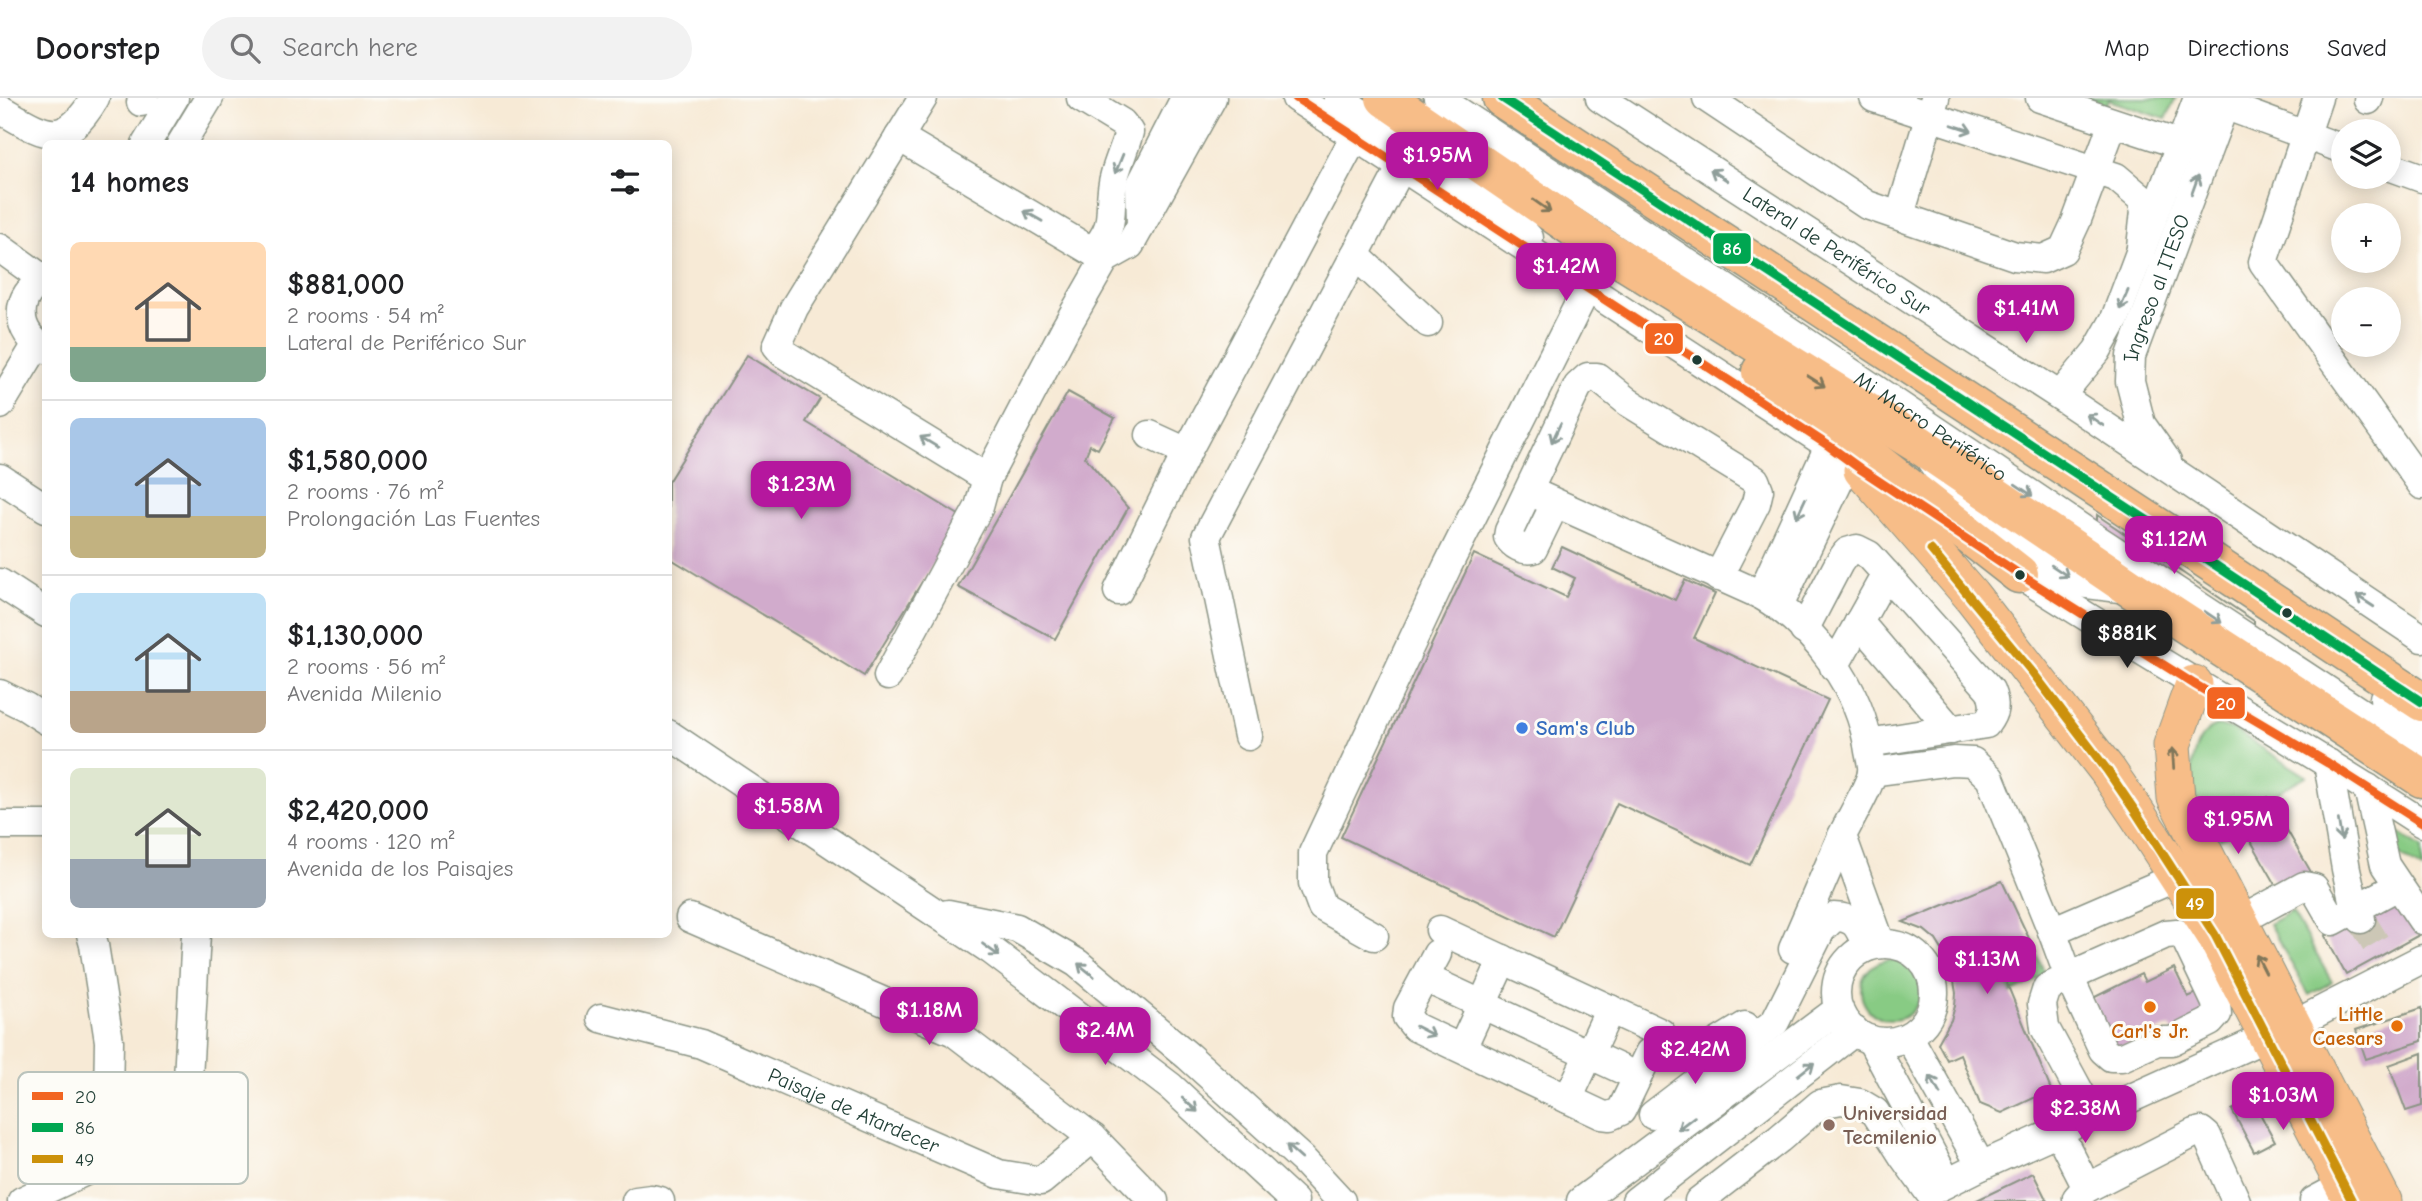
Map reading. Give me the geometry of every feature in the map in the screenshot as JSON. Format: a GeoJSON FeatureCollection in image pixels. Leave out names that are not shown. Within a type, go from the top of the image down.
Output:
{"type":"FeatureCollection","features":[{"type":"Feature","properties":{"kind":"highway"},"geometry":{"type":"LineString","coordinates":[[1385,98],[1602,247],[1920,446],[2132,589],[2422,778]]}},
{"type":"Feature","properties":{"kind":"highway"},"geometry":{"type":"LineString","coordinates":[[1502,98],[2192,548],[2422,702]]}},
{"type":"Feature","properties":{"kind":"highway"},"geometry":{"type":"LineString","coordinates":[[1602,247],[2019,574]]}},
{"type":"Feature","properties":{"kind":"highway"},"geometry":{"type":"LineString","coordinates":[[2192,548],[2422,678]]}},
{"type":"Feature","properties":{"kind":"main road"},"geometry":{"type":"LineString","coordinates":[[1846,458],[1971,596],[2107,770],[2177,877],[2227,928]]}},
{"type":"Feature","properties":{"kind":"main road"},"geometry":{"type":"LineString","coordinates":[[2194,684],[2172,744],[2176,798],[2227,928],[2279,1031],[2383,1201]]}},
{"type":"Feature","properties":{"kind":"main road"},"geometry":{"type":"LineString","coordinates":[[2279,1031],[2336,1196]]}},
{"type":"Feature","properties":{"kind":"street"},"geometry":{"type":"LineString","coordinates":[[0,109],[38,131],[59,133],[78,124],[95,98]]}},
{"type":"Feature","properties":{"kind":"street"},"geometry":{"type":"LineString","coordinates":[[148,140],[174,98]]}},
{"type":"Feature","properties":{"kind":"street"},"geometry":{"type":"LineString","coordinates":[[183,140],[209,98]]}},
{"type":"Feature","properties":{"kind":"street"},"geometry":{"type":"LineString","coordinates":[[923,98],[794,308],[777,345],[783,353],[987,478]]}},
{"type":"Feature","properties":{"kind":"street"},"geometry":{"type":"LineString","coordinates":[[888,676],[979,508],[987,478],[1009,440],[1108,231],[1111,191],[1129,132],[1122,123],[1081,98]]}},
{"type":"Feature","properties":{"kind":"street"},"geometry":{"type":"LineString","coordinates":[[1141,228],[1140,186],[1185,98]]}},
{"type":"Feature","properties":{"kind":"street"},"geometry":{"type":"LineString","coordinates":[[899,137],[1098,255],[1130,246],[1212,98]]}},
{"type":"Feature","properties":{"kind":"street"},"geometry":{"type":"LineString","coordinates":[[1296,98],[1554,265],[2019,574],[2194,684],[2328,763],[2422,824]]}},
{"type":"Feature","properties":{"kind":"street"},"geometry":{"type":"LineString","coordinates":[[1338,98],[1496,201],[1554,265]]}},
{"type":"Feature","properties":{"kind":"street","name":"Mi Macro Periférico"},"geometry":{"type":"LineString","coordinates":[[1438,98],[2108,547],[2422,753]]}},
{"type":"Feature","properties":{"kind":"street","name":"Mi Macro Periférico"},"geometry":{"type":"LineString","coordinates":[[1467,98],[1761,292],[1861,347],[2422,724]]}},
{"type":"Feature","properties":{"kind":"street","name":"Lateral de Periférico Sur"},"geometry":{"type":"LineString","coordinates":[[1600,98],[2060,396],[2326,575],[2419,627]]}},
{"type":"Feature","properties":{"kind":"street"},"geometry":{"type":"LineString","coordinates":[[1707,98],[1867,205],[2015,256],[2043,259],[2063,250],[2113,123]]}},
{"type":"Feature","properties":{"kind":"street"},"geometry":{"type":"LineString","coordinates":[[1874,98],[1933,108],[2116,177],[2141,199],[2145,211],[2140,256]]}},
{"type":"Feature","properties":{"kind":"street"},"geometry":{"type":"LineString","coordinates":[[2040,98],[2194,149]]}},
{"type":"Feature","properties":{"kind":"street"},"geometry":{"type":"LineString","coordinates":[[2318,98],[2263,262],[2422,485]]}},
{"type":"Feature","properties":{"kind":"street"},"geometry":{"type":"LineString","coordinates":[[2214,100],[2331,144]]}},
{"type":"Feature","properties":{"kind":"street","name":"Ingreso al ITESO"},"geometry":{"type":"LineString","coordinates":[[2060,396],[2097,351],[2116,320],[2140,256],[2194,149],[2214,100]]}},
{"type":"Feature","properties":{"kind":"street"},"geometry":{"type":"LineString","coordinates":[[1900,215],[1933,108]]}},
{"type":"Feature","properties":{"kind":"street"},"geometry":{"type":"LineString","coordinates":[[1118,591],[1187,452],[1356,136]]}},
{"type":"Feature","properties":{"kind":"street","name":"Ingreso al ITESO"},"geometry":{"type":"LineString","coordinates":[[2176,475],[2141,424],[2130,381],[2131,356],[2194,149]]}},
{"type":"Feature","properties":{"kind":"street"},"geometry":{"type":"LineString","coordinates":[[1248,736],[1206,537],[1401,168]]}},
{"type":"Feature","properties":{"kind":"street"},"geometry":{"type":"LineString","coordinates":[[2401,170],[2422,178]]}},
{"type":"Feature","properties":{"kind":"street"},"geometry":{"type":"LineString","coordinates":[[0,248],[42,278]]}},
{"type":"Feature","properties":{"kind":"street"},"geometry":{"type":"LineString","coordinates":[[1355,255],[1428,324]]}},
{"type":"Feature","properties":{"kind":"street"},"geometry":{"type":"LineString","coordinates":[[0,405],[41,346],[28,335],[22,323],[21,310],[32,286],[42,280]]}},
{"type":"Feature","properties":{"kind":"street"},"geometry":{"type":"LineString","coordinates":[[1374,936],[1322,907],[1312,883],[1313,853],[1447,566],[1587,288]]}},
{"type":"Feature","properties":{"kind":"street"},"geometry":{"type":"LineString","coordinates":[[0,291],[21,310]]}},
{"type":"Feature","properties":{"kind":"street"},"geometry":{"type":"LineString","coordinates":[[1555,504],[1533,549],[1527,550],[1512,543],[1508,537],[1509,531],[1578,386],[1588,377],[1597,377],[1628,402],[1755,480],[1759,490],[1756,503],[1718,576]]}},
{"type":"Feature","properties":{"kind":"street"},"geometry":{"type":"LineString","coordinates":[[1150,435],[1187,452]]}},
{"type":"Feature","properties":{"kind":"street"},"geometry":{"type":"LineString","coordinates":[[2127,442],[2169,493],[2265,555],[2326,575]]}},
{"type":"Feature","properties":{"kind":"street"},"geometry":{"type":"LineString","coordinates":[[1770,601],[1846,458]]}},
{"type":"Feature","properties":{"kind":"street"},"geometry":{"type":"LineString","coordinates":[[0,478],[42,505]]}},
{"type":"Feature","properties":{"kind":"street"},"geometry":{"type":"LineString","coordinates":[[1529,491],[1770,601],[1820,645],[1846,684],[1868,743],[1872,772],[1842,836],[1769,1019],[1702,1052],[1662,1044],[1610,1009],[1503,959],[1438,942],[1408,1008],[1407,1017],[1415,1027],[1602,1115],[1610,1116],[1620,1111],[1662,1044]]}},
{"type":"Feature","properties":{"kind":"street"},"geometry":{"type":"LineString","coordinates":[[1804,630],[1839,563],[1847,552],[1857,549],[1869,555],[1990,691],[1995,703],[1994,713],[1986,724],[1868,743]]}},
{"type":"Feature","properties":{"kind":"street"},"geometry":{"type":"LineString","coordinates":[[1834,667],[1886,574]]}},
{"type":"Feature","properties":{"kind":"street"},"geometry":{"type":"LineString","coordinates":[[0,583],[42,611]]}},
{"type":"Feature","properties":{"kind":"street"},"geometry":{"type":"LineString","coordinates":[[1859,622],[1951,730]]}},
{"type":"Feature","properties":{"kind":"street"},"geometry":{"type":"LineString","coordinates":[[0,694],[42,717]]}},
{"type":"Feature","properties":{"kind":"street"},"geometry":{"type":"LineString","coordinates":[[672,737],[991,950],[1171,1087],[1294,1201]]}},
{"type":"Feature","properties":{"kind":"street"},"geometry":{"type":"LineString","coordinates":[[1872,772],[1953,761],[1973,762],[1990,778],[2069,977],[2103,1050],[2111,1057],[2122,1057],[2157,1041],[2172,1041],[2210,1022],[2217,1014],[2216,1003],[2185,938],[2178,933],[2166,934],[2069,977],[2047,988],[2042,1004],[2045,1028],[2092,1115]]}},
{"type":"Feature","properties":{"kind":"street"},"geometry":{"type":"LineString","coordinates":[[2328,763],[2358,914]]}},
{"type":"Feature","properties":{"kind":"street"},"geometry":{"type":"LineString","coordinates":[[2368,788],[2385,865],[2422,920]]}},
{"type":"Feature","properties":{"kind":"street"},"geometry":{"type":"LineString","coordinates":[[0,825],[42,825]]}},
{"type":"Feature","properties":{"kind":"street"},"geometry":{"type":"LineString","coordinates":[[1842,836],[1874,946]]}},
{"type":"Feature","properties":{"kind":"street"},"geometry":{"type":"LineString","coordinates":[[2052,931],[2177,877]]}},
{"type":"Feature","properties":{"kind":"street"},"geometry":{"type":"LineString","coordinates":[[2227,928],[2304,886],[2314,888],[2333,921],[2358,914],[2398,886]]}},
{"type":"Feature","properties":{"kind":"street"},"geometry":{"type":"LineString","coordinates":[[935,911],[1017,928],[1077,963],[1188,1056],[1303,1160],[1341,1201]]}},
{"type":"Feature","properties":{"kind":"street"},"geometry":{"type":"LineString","coordinates":[[1653,1115],[1769,1019],[1821,930],[1834,917],[1847,917],[1874,946]]}},
{"type":"Feature","properties":{"kind":"street"},"geometry":{"type":"LineString","coordinates":[[690,918],[954,1032],[1093,1138],[1154,1201]]}},
{"type":"Feature","properties":{"kind":"street"},"geometry":{"type":"LineString","coordinates":[[92,938],[109,1041],[108,1072]]}},
{"type":"Feature","properties":{"kind":"street"},"geometry":{"type":"LineString","coordinates":[[188,1072],[196,938]]}},
{"type":"Feature","properties":{"kind":"street"},"geometry":{"type":"LineString","coordinates":[[1855,1027],[1889,1042],[1909,1037],[1930,1014],[1934,997],[1933,980],[1926,965],[1914,953],[1898,946],[1874,946],[1849,960],[1838,980],[1836,995],[1855,1027],[1936,1192]]}},
{"type":"Feature","properties":{"kind":"street"},"geometry":{"type":"LineString","coordinates":[[1462,1048],[1503,959]]}},
{"type":"Feature","properties":{"kind":"street"},"geometry":{"type":"LineString","coordinates":[[1936,1192],[1981,1166],[2279,1031],[2388,963],[2422,960]]}},
{"type":"Feature","properties":{"kind":"street"},"geometry":{"type":"LineString","coordinates":[[1436,983],[1623,1070]]}},
{"type":"Feature","properties":{"kind":"street"},"geometry":{"type":"LineString","coordinates":[[1568,1099],[1610,1009]]}},
{"type":"Feature","properties":{"kind":"street","name":"Paisaje de Atardecer"},"geometry":{"type":"LineString","coordinates":[[601,1018],[701,1044],[999,1174],[1041,1181],[1093,1138]]}},
{"type":"Feature","properties":{"kind":"street"},"geometry":{"type":"LineString","coordinates":[[1581,1201],[1855,1027]]}},
{"type":"Feature","properties":{"kind":"street"},"geometry":{"type":"LineString","coordinates":[[1636,1201],[1855,1027]]}},
{"type":"Feature","properties":{"kind":"street"},"geometry":{"type":"LineString","coordinates":[[1909,1037],[1981,1166]]}},
{"type":"Feature","properties":{"kind":"street"},"geometry":{"type":"LineString","coordinates":[[1699,1201],[1820,1104],[1841,1100],[1860,1103],[1875,1112],[1903,1156],[1936,1192]]}},
{"type":"Feature","properties":{"kind":"street"},"geometry":{"type":"LineString","coordinates":[[2058,1131],[2082,1194],[2192,1134],[2201,1132],[2207,1136],[2236,1201]]}},
{"type":"Feature","properties":{"kind":"street"},"geometry":{"type":"LineString","coordinates":[[22,1201],[58,1184]]}},
{"type":"Feature","properties":{"kind":"street"},"geometry":{"type":"LineString","coordinates":[[636,1201],[660,1201]]}},
{"type":"Feature","properties":{"kind":"green space"},"geometry":{"type":"Polygon","coordinates":[[[2085,98],[2176,98],[2166,119],[2109,100],[2106,106],[2085,98]]]}},
{"type":"Feature","properties":{"kind":"green space"},"geometry":{"type":"Polygon","coordinates":[[[2218,726],[2234,730],[2306,776],[2237,815],[2244,828],[2220,839],[2197,800],[2192,775],[2194,754],[2198,745],[2203,736],[2218,726]]]}},
{"type":"Feature","properties":{"kind":"green space"},"geometry":{"type":"Polygon","coordinates":[[[2394,830],[2422,848],[2422,870],[2398,854],[2390,836],[2394,830]]]}},
{"type":"Feature","properties":{"kind":"green space"},"geometry":{"type":"Polygon","coordinates":[[[2292,911],[2332,982],[2309,995],[2269,924],[2292,911]]]}},
{"type":"Feature","properties":{"kind":"green space"},"geometry":{"type":"Polygon","coordinates":[[[2035,951],[2046,975],[2010,993],[2000,967],[2035,951]]]}},
{"type":"Feature","properties":{"kind":"green space"},"geometry":{"type":"Polygon","coordinates":[[[1891,960],[1908,965],[1916,973],[1921,990],[1916,1007],[1908,1015],[1891,1020],[1874,1015],[1866,1007],[1861,990],[1866,973],[1874,965],[1891,960]]]}},
{"type":"Feature","properties":{"kind":"building"},"geometry":{"type":"Polygon","coordinates":[[[747,355],[820,399],[806,422],[962,517],[864,676],[672,559],[672,476],[747,355]]]}},
{"type":"Feature","properties":{"kind":"building"},"geometry":{"type":"Polygon","coordinates":[[[1068,392],[1115,418],[1098,449],[1090,445],[1085,457],[1128,508],[1055,639],[958,587],[1068,392]]]}},
{"type":"Feature","properties":{"kind":"building"},"geometry":{"type":"Polygon","coordinates":[[[2097,515],[2254,621],[2254,638],[2097,534],[2097,515]]]}},
{"type":"Feature","properties":{"kind":"building","name":"Sam's Club"},"geometry":{"type":"Polygon","coordinates":[[[1562,547],[1675,600],[1685,580],[1715,594],[1694,638],[1828,700],[1750,865],[1617,803],[1554,937],[1341,837],[1474,554],[1566,597],[1575,578],[1552,567],[1562,547]]]}},
{"type":"Feature","properties":{"kind":"building"},"geometry":{"type":"Polygon","coordinates":[[[2268,797],[2311,872],[2279,890],[2236,815],[2268,797]]]}},
{"type":"Feature","properties":{"kind":"building"},"geometry":{"type":"Polygon","coordinates":[[[2002,881],[2035,951],[2000,967],[2051,1090],[2002,1113],[1980,1104],[1960,1054],[1947,1060],[1938,1043],[1951,1020],[1955,1006],[1956,993],[1951,964],[1936,940],[1924,930],[1903,922],[2002,881]]]}},
{"type":"Feature","properties":{"kind":"building"},"geometry":{"type":"Polygon","coordinates":[[[2398,896],[2419,935],[2346,975],[2325,936],[2398,896]]]}},
{"type":"Feature","properties":{"kind":"building","name":"Carl's Jr."},"geometry":{"type":"Polygon","coordinates":[[[2174,968],[2188,997],[2197,993],[2208,1016],[2173,1032],[2170,1026],[2116,1049],[2091,999],[2141,974],[2145,982],[2174,968]]]}},
{"type":"Feature","properties":{"kind":"building"},"geometry":{"type":"Polygon","coordinates":[[[2422,1008],[2422,1041],[2366,1059],[2356,1030],[2422,1008]]]}},
{"type":"Feature","properties":{"kind":"building"},"geometry":{"type":"Polygon","coordinates":[[[2422,1053],[2422,1106],[2406,1111],[2389,1065],[2422,1053]]]}},
{"type":"Feature","properties":{"kind":"building"},"geometry":{"type":"Polygon","coordinates":[[[2252,1099],[2275,1141],[2254,1152],[2232,1110],[2252,1099]]]}},
{"type":"Feature","properties":{"kind":"building"},"geometry":{"type":"Polygon","coordinates":[[[2033,1173],[2047,1201],[1975,1201],[2033,1173]]]}},
{"type":"Feature","properties":{"kind":"tunnel"},"geometry":{"type":"LineString","coordinates":[[2361,919],[2382,954]]}},
{"type":"Feature","properties":{"kind":"transit line","name":"20"},"geometry":{"type":"LineString","coordinates":[[1296,98],[1829,446],[2019,574],[2422,823]]}},
{"type":"Feature","properties":{"kind":"transit line","name":"86"},"geometry":{"type":"LineString","coordinates":[[1502,98],[2422,702]]}},
{"type":"Feature","properties":{"kind":"transit line","name":"49"},"geometry":{"type":"LineString","coordinates":[[1931,550],[2033,673],[2137,814],[2215,935],[2352,1201]]}},
{"type":"Feature","properties":{"kind":"place","name":"Sam's Club"},"geometry":{"type":"Point","coordinates":[1522,728]}},
{"type":"Feature","properties":{"kind":"place","name":"Carl's Jr."},"geometry":{"type":"Point","coordinates":[2150,1007]}},
{"type":"Feature","properties":{"kind":"place","name":"Little Caesars"},"geometry":{"type":"Point","coordinates":[2397,1026]}},
{"type":"Feature","properties":{"kind":"place","name":"Universidad Tecmilenio"},"geometry":{"type":"Point","coordinates":[1829,1125]}}]}
